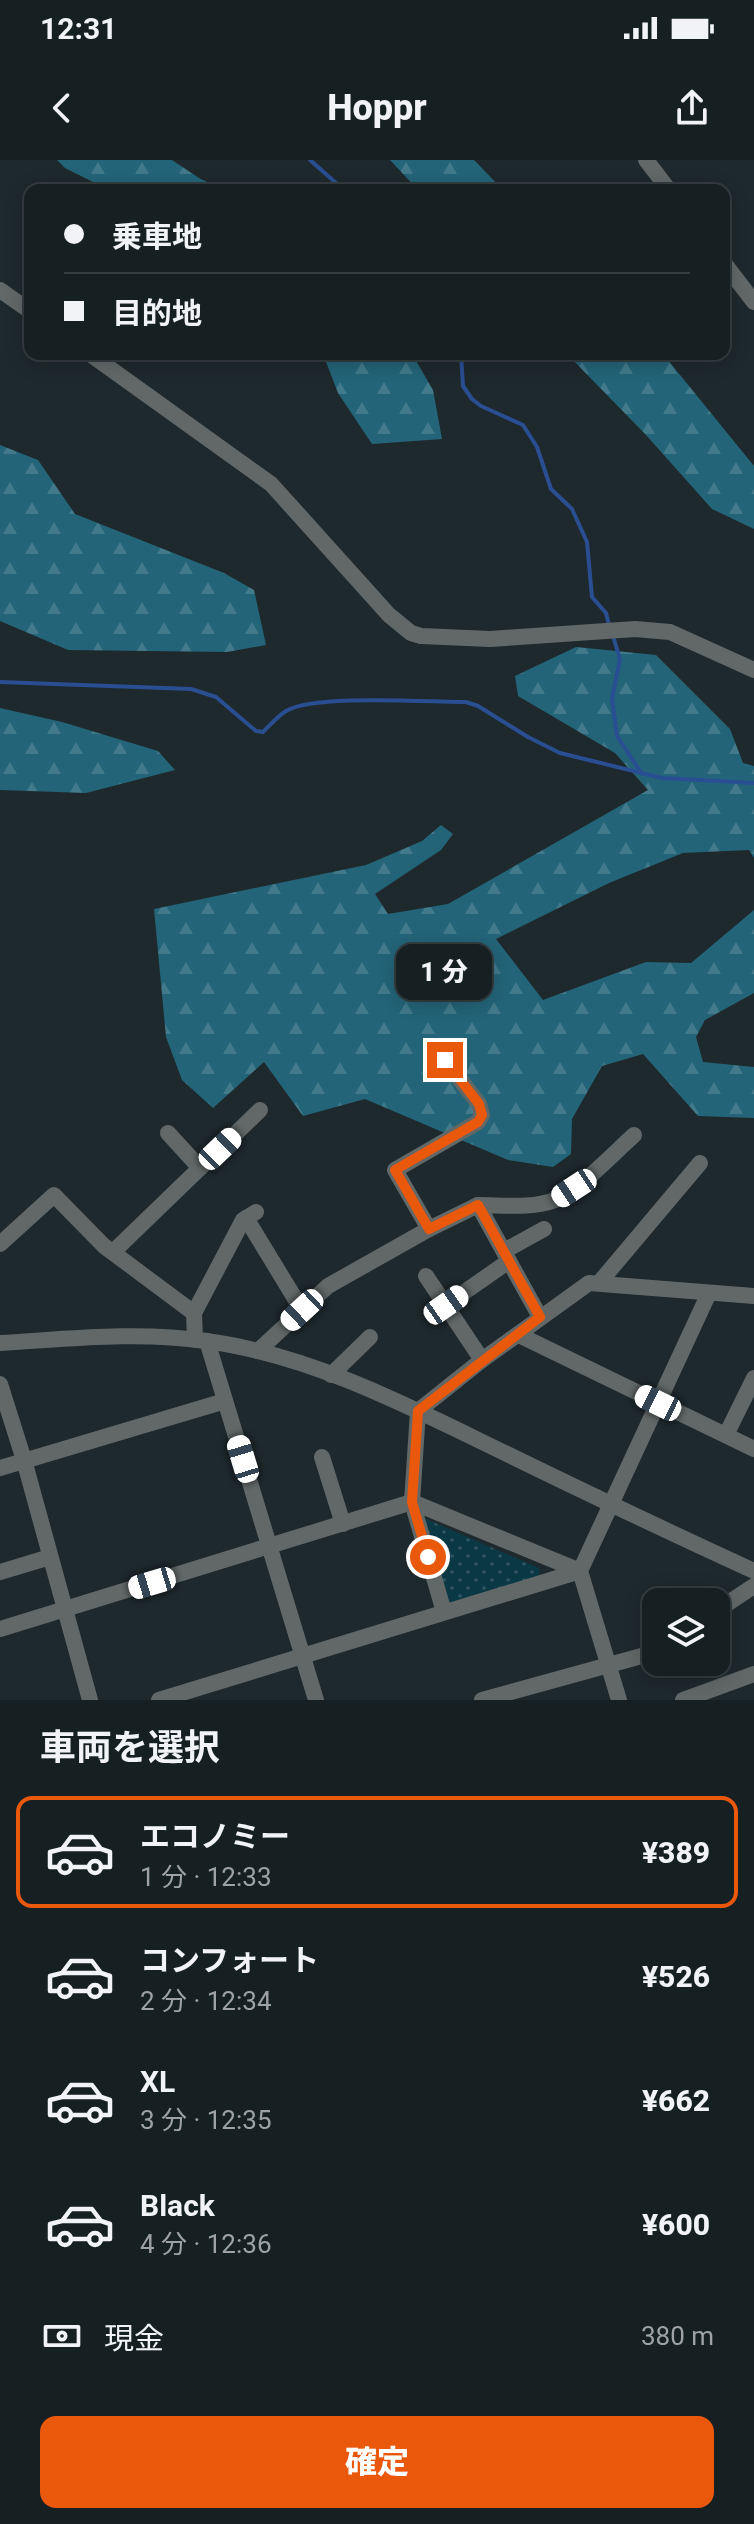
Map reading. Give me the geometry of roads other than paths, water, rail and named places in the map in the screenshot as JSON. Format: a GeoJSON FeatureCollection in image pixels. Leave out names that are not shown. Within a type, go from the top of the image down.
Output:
{"type":"FeatureCollection","features":[{"type":"Feature","properties":{"kind":"street"},"geometry":{"type":"LineString","coordinates":[[646,160],[664,184]]}},
{"type":"Feature","properties":{"kind":"street"},"geometry":{"type":"LineString","coordinates":[[730,271],[754,302]]}},
{"type":"Feature","properties":{"kind":"street"},"geometry":{"type":"LineString","coordinates":[[0,290],[24,307]]}},
{"type":"Feature","properties":{"kind":"street"},"geometry":{"type":"LineString","coordinates":[[98,360],[271,484],[389,615],[411,633],[490,639],[635,629],[670,632],[754,670]]}},
{"type":"Feature","properties":{"kind":"street"},"geometry":{"type":"LineString","coordinates":[[429,1229],[395,1170],[478,1122],[482,1115],[479,1104],[445,1060]]}},
{"type":"Feature","properties":{"kind":"street"},"geometry":{"type":"LineString","coordinates":[[113,1252],[260,1110]]}},
{"type":"Feature","properties":{"kind":"street"},"geometry":{"type":"LineString","coordinates":[[168,1133],[200,1168]]}},
{"type":"Feature","properties":{"kind":"street"},"geometry":{"type":"LineString","coordinates":[[258,1351],[328,1286],[478,1205],[538,1204],[556,1200],[634,1135]]}},
{"type":"Feature","properties":{"kind":"street"},"geometry":{"type":"LineString","coordinates":[[599,1283],[700,1163]]}},
{"type":"Feature","properties":{"kind":"street"},"geometry":{"type":"LineString","coordinates":[[0,1244],[54,1195],[113,1252],[194,1313],[225,1401],[316,1700]]}},
{"type":"Feature","properties":{"kind":"street"},"geometry":{"type":"LineString","coordinates":[[478,1205],[540,1317]]}},
{"type":"Feature","properties":{"kind":"street"},"geometry":{"type":"LineString","coordinates":[[194,1313],[243,1220],[251,1215],[302,1310]]}},
{"type":"Feature","properties":{"kind":"street"},"geometry":{"type":"LineString","coordinates":[[446,1305],[544,1229]]}},
{"type":"Feature","properties":{"kind":"street"},"geometry":{"type":"LineString","coordinates":[[426,1276],[482,1360]]}},
{"type":"Feature","properties":{"kind":"street"},"geometry":{"type":"LineString","coordinates":[[444,1612],[412,1502],[418,1411],[482,1360],[589,1283],[754,1296]]}},
{"type":"Feature","properties":{"kind":"street"},"geometry":{"type":"LineString","coordinates":[[619,1700],[580,1571],[709,1293]]}},
{"type":"Feature","properties":{"kind":"street"},"geometry":{"type":"LineString","coordinates":[[519,1335],[754,1449]]}},
{"type":"Feature","properties":{"kind":"street"},"geometry":{"type":"LineString","coordinates":[[0,1343],[113,1337],[201,1340],[258,1351],[331,1375],[418,1411],[754,1571]]}},
{"type":"Feature","properties":{"kind":"street"},"geometry":{"type":"LineString","coordinates":[[331,1375],[370,1337]]}},
{"type":"Feature","properties":{"kind":"street"},"geometry":{"type":"LineString","coordinates":[[726,1435],[754,1378]]}},
{"type":"Feature","properties":{"kind":"street"},"geometry":{"type":"LineString","coordinates":[[0,1384],[90,1700]]}},
{"type":"Feature","properties":{"kind":"street"},"geometry":{"type":"LineString","coordinates":[[0,1468],[225,1401]]}},
{"type":"Feature","properties":{"kind":"street"},"geometry":{"type":"LineString","coordinates":[[322,1457],[343,1524]]}},
{"type":"Feature","properties":{"kind":"street"},"geometry":{"type":"LineString","coordinates":[[0,1629],[412,1502],[580,1571]]}},
{"type":"Feature","properties":{"kind":"street"},"geometry":{"type":"LineString","coordinates":[[0,1572],[50,1557]]}},
{"type":"Feature","properties":{"kind":"street"},"geometry":{"type":"LineString","coordinates":[[159,1700],[580,1571]]}},
{"type":"Feature","properties":{"kind":"street"},"geometry":{"type":"LineString","coordinates":[[730,1602],[754,1586]]}},
{"type":"Feature","properties":{"kind":"street"},"geometry":{"type":"LineString","coordinates":[[482,1700],[642,1656]]}},
{"type":"Feature","properties":{"kind":"street"},"geometry":{"type":"LineString","coordinates":[[683,1700],[754,1674]]}},
{"type":"Feature","properties":{"kind":"waterway"},"geometry":{"type":"LineString","coordinates":[[310,160],[337,184]]}},
{"type":"Feature","properties":{"kind":"waterway"},"geometry":{"type":"LineString","coordinates":[[461,360],[463,386],[472,399],[523,425],[537,447],[551,489],[572,509],[587,542],[592,597],[606,613],[609,625]]}},
{"type":"Feature","properties":{"kind":"waterway"},"geometry":{"type":"LineString","coordinates":[[612,633],[620,659],[612,699],[617,736],[642,774]]}},
{"type":"Feature","properties":{"kind":"waterway"},"geometry":{"type":"LineString","coordinates":[[0,682],[191,689],[216,697],[256,731],[263,732],[286,711],[321,702],[466,702],[560,753],[662,778],[754,783]]}}]}
